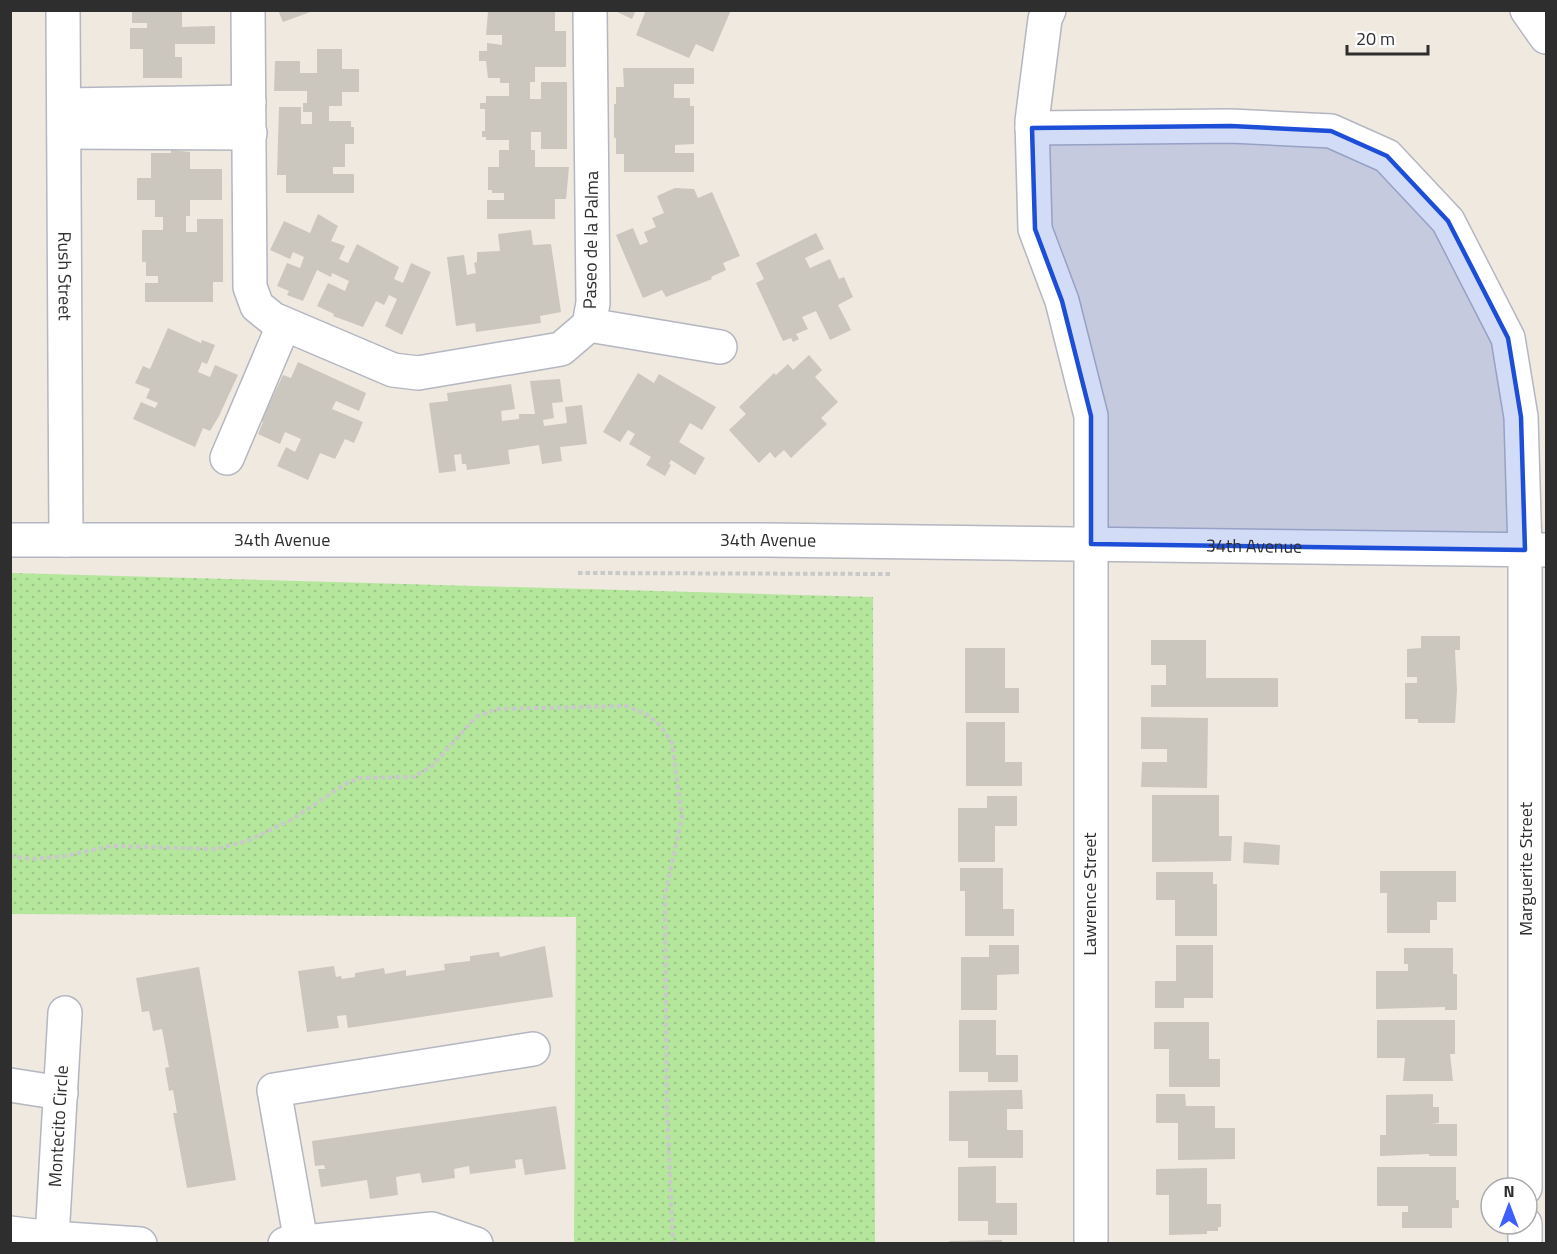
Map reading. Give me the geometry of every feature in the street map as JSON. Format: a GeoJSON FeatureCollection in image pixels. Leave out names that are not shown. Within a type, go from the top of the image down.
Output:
{"type":"FeatureCollection","features":[{"type":"Feature","properties":{"kind":"street","name":"Rush Street"},"geometry":{"type":"LineString","coordinates":[[63,10],[66,540]]}},
{"type":"Feature","properties":{"kind":"street","name":"Paseo de la Palma"},"geometry":{"type":"LineString","coordinates":[[248,10],[250,287],[257,306],[284,324],[393,370],[418,373],[561,349],[589,326],[593,303],[590,10]]}},
{"type":"Feature","properties":{"kind":"street","name":"Lawrence Street"},"geometry":{"type":"LineString","coordinates":[[1049,10],[1045,19],[1032,128],[1035,229],[1062,302],[1091,416],[1090,1244]]}},
{"type":"Feature","properties":{"kind":"street"},"geometry":{"type":"LineString","coordinates":[[1527,10],[1546,37]]}},
{"type":"Feature","properties":{"kind":"street"},"geometry":{"type":"LineString","coordinates":[[64,118],[250,118]]}},
{"type":"Feature","properties":{"kind":"street","name":"Marguerite Street"},"geometry":{"type":"LineString","coordinates":[[1032,128],[1231,126],[1331,131],[1387,156],[1448,221],[1508,338],[1521,417],[1536,550],[1525,1176]]}},
{"type":"Feature","properties":{"kind":"street"},"geometry":{"type":"LineString","coordinates":[[227,458],[284,324]]}},
{"type":"Feature","properties":{"kind":"street"},"geometry":{"type":"LineString","coordinates":[[589,326],[720,347]]}},
{"type":"Feature","properties":{"kind":"street","name":"34th Avenue"},"geometry":{"type":"LineString","coordinates":[[10,540],[767,540],[1536,550]]}},
{"type":"Feature","properties":{"kind":"street","name":"Montecito Circle"},"geometry":{"type":"LineString","coordinates":[[52,1238],[65,1013]]}},
{"type":"Feature","properties":{"kind":"street"},"geometry":{"type":"LineString","coordinates":[[476,1244],[432,1229],[394,1238],[293,1243],[274,1090],[533,1049]]}},
{"type":"Feature","properties":{"kind":"street"},"geometry":{"type":"LineString","coordinates":[[10,1085],[61,1093]]}},
{"type":"Feature","properties":{"kind":"street"},"geometry":{"type":"LineString","coordinates":[[10,1233],[140,1244]]}},
{"type":"Feature","properties":{"kind":"path"},"geometry":{"type":"LineString","coordinates":[[10,856],[32,859],[65,856],[111,846],[216,849],[248,841],[359,778],[414,777],[432,766],[476,717],[496,709],[626,706],[646,714],[660,725],[672,743],[682,817],[664,895],[667,1112],[673,1244]]}},
{"type":"Feature","properties":{"kind":"highlighted area"},"geometry":{"type":"Polygon","coordinates":[[[1231,126],[1331,131],[1387,156],[1448,221],[1508,338],[1521,417],[1525,550],[1091,544],[1091,416],[1062,301],[1035,229],[1032,128],[1231,126]]]}},
{"type":"Feature","properties":{"kind":"green space"},"geometry":{"type":"Polygon","coordinates":[[[11,573],[873,597],[875,1243],[574,1243],[576,917],[11,914],[11,573]]]}},
{"type":"Feature","properties":{"kind":"building"},"geometry":{"type":"Polygon","coordinates":[[[132,10],[182,10],[182,27],[215,26],[215,44],[175,44],[175,57],[182,57],[182,78],[143,78],[143,49],[130,49],[130,28],[147,28],[147,23],[132,23],[132,10]]]}},
{"type":"Feature","properties":{"kind":"building"},"geometry":{"type":"Polygon","coordinates":[[[278,10],[312,10],[313,11],[283,22],[278,10]]]}},
{"type":"Feature","properties":{"kind":"building"},"geometry":{"type":"Polygon","coordinates":[[[613,10],[636,10],[632,19],[613,10]]]}},
{"type":"Feature","properties":{"kind":"building"},"geometry":{"type":"Polygon","coordinates":[[[646,10],[731,10],[713,52],[696,44],[689,58],[636,35],[646,10]]]}},
{"type":"Feature","properties":{"kind":"building"},"geometry":{"type":"Polygon","coordinates":[[[488,12],[555,12],[555,31],[566,31],[566,67],[535,67],[535,82],[530,82],[530,99],[541,99],[541,82],[567,82],[567,149],[541,149],[541,132],[531,132],[531,150],[535,150],[535,167],[569,167],[566,199],[555,199],[555,219],[487,219],[487,200],[504,200],[504,193],[492,193],[492,190],[488,190],[488,167],[499,167],[499,150],[509,150],[509,140],[486,140],[486,137],[482,137],[482,131],[485,131],[485,109],[480,109],[480,103],[486,103],[486,96],[509,96],[509,83],[500,83],[500,78],[488,78],[486,61],[479,61],[479,51],[487,51],[487,43],[502,45],[502,35],[486,35],[488,12]]]}},
{"type":"Feature","properties":{"kind":"building"},"geometry":{"type":"Polygon","coordinates":[[[317,49],[342,49],[342,69],[359,69],[359,92],[342,92],[342,106],[329,106],[329,121],[351,121],[351,127],[354,127],[354,144],[345,144],[345,167],[333,167],[333,174],[354,174],[354,193],[286,193],[286,175],[277,175],[279,107],[301,107],[301,124],[312,124],[312,112],[303,112],[303,103],[307,103],[307,91],[274,91],[275,61],[300,61],[300,73],[317,73],[317,49]]]}},
{"type":"Feature","properties":{"kind":"building"},"geometry":{"type":"Polygon","coordinates":[[[623,68],[694,68],[694,84],[674,84],[674,98],[690,98],[690,106],[694,106],[694,144],[675,145],[675,153],[694,153],[694,172],[624,172],[624,154],[616,154],[616,138],[614,138],[616,87],[624,87],[623,68]]]}},
{"type":"Feature","properties":{"kind":"building"},"geometry":{"type":"Polygon","coordinates":[[[171,150],[190,152],[190,169],[222,169],[222,200],[190,200],[190,216],[186,216],[186,232],[197,232],[197,219],[223,219],[223,282],[213,282],[213,302],[145,302],[145,283],[158,283],[158,276],[146,276],[146,262],[142,262],[142,230],[163,230],[163,217],[155,217],[155,200],[137,200],[137,178],[151,178],[151,153],[171,153],[171,150]]]}},
{"type":"Feature","properties":{"kind":"building"},"geometry":{"type":"Polygon","coordinates":[[[675,188],[694,189],[698,198],[712,192],[740,256],[723,263],[726,270],[711,277],[712,279],[666,297],[662,290],[643,298],[616,235],[633,228],[640,245],[648,242],[644,232],[656,227],[652,218],[664,213],[657,196],[675,188]]]}},
{"type":"Feature","properties":{"kind":"building"},"geometry":{"type":"Polygon","coordinates":[[[318,214],[338,226],[331,241],[345,246],[339,259],[348,263],[357,244],[399,267],[394,279],[403,283],[411,263],[431,272],[402,335],[385,326],[397,299],[389,295],[384,305],[376,301],[363,327],[333,316],[334,314],[317,306],[328,283],[345,291],[349,281],[332,273],[331,277],[317,270],[303,301],[287,295],[289,291],[277,286],[287,263],[300,268],[304,257],[293,252],[290,259],[270,250],[284,221],[310,233],[318,214]]]}},
{"type":"Feature","properties":{"kind":"building"},"geometry":{"type":"Polygon","coordinates":[[[531,230],[533,245],[551,244],[561,312],[540,316],[541,323],[476,332],[475,323],[456,326],[447,257],[464,255],[467,275],[476,273],[474,263],[477,262],[477,252],[500,251],[498,234],[531,230]]]}},
{"type":"Feature","properties":{"kind":"building"},"geometry":{"type":"Polygon","coordinates":[[[816,233],[824,249],[805,258],[810,268],[830,259],[839,279],[844,277],[853,297],[838,305],[851,330],[830,340],[816,311],[802,317],[808,329],[796,334],[799,339],[793,342],[791,338],[783,341],[756,283],[764,279],[756,263],[816,233]]]}},
{"type":"Feature","properties":{"kind":"building"},"geometry":{"type":"Polygon","coordinates":[[[168,328],[201,343],[202,340],[215,345],[207,364],[202,362],[198,372],[210,377],[215,365],[238,375],[219,416],[210,431],[203,428],[195,447],[133,419],[141,402],[155,408],[158,403],[146,398],[150,389],[135,383],[143,366],[150,369],[168,328]]]}},
{"type":"Feature","properties":{"kind":"building"},"geometry":{"type":"Polygon","coordinates":[[[809,355],[822,370],[815,377],[838,402],[821,418],[827,424],[791,458],[784,450],[775,458],[770,452],[759,463],[729,430],[746,414],[739,407],[774,373],[776,375],[788,364],[793,370],[809,355]]]}},
{"type":"Feature","properties":{"kind":"building"},"geometry":{"type":"Polygon","coordinates":[[[298,362],[366,393],[359,411],[336,401],[332,409],[363,422],[354,443],[345,439],[335,459],[320,453],[308,480],[277,466],[286,447],[295,452],[301,439],[285,432],[280,444],[258,434],[263,422],[261,421],[283,375],[291,378],[298,362]]]}},
{"type":"Feature","properties":{"kind":"building"},"geometry":{"type":"Polygon","coordinates":[[[638,373],[654,383],[659,374],[716,407],[702,430],[690,423],[679,442],[705,458],[695,475],[671,460],[665,476],[646,465],[651,457],[629,444],[635,434],[628,430],[620,442],[603,432],[638,373]]]}},
{"type":"Feature","properties":{"kind":"building"},"geometry":{"type":"Polygon","coordinates":[[[560,379],[563,402],[552,403],[554,418],[543,420],[544,426],[567,423],[565,407],[582,405],[587,444],[560,447],[562,461],[542,464],[539,445],[508,450],[510,464],[467,470],[466,464],[462,464],[461,454],[454,455],[456,471],[439,473],[429,403],[448,401],[447,393],[511,384],[515,409],[501,411],[502,421],[519,419],[519,414],[535,414],[530,381],[560,379]]]}},
{"type":"Feature","properties":{"kind":"building"},"geometry":{"type":"Polygon","coordinates":[[[1421,636],[1460,636],[1460,650],[1455,650],[1457,690],[1455,723],[1418,723],[1418,719],[1405,719],[1405,683],[1417,683],[1417,677],[1407,677],[1407,649],[1421,648],[1421,636]]]}},
{"type":"Feature","properties":{"kind":"building"},"geometry":{"type":"Polygon","coordinates":[[[1151,640],[1206,640],[1206,678],[1278,678],[1278,707],[1151,707],[1151,685],[1166,685],[1166,665],[1151,665],[1151,640]]]}},
{"type":"Feature","properties":{"kind":"building"},"geometry":{"type":"Polygon","coordinates":[[[965,648],[1005,648],[1005,688],[1019,688],[1019,713],[965,713],[965,648]]]}},
{"type":"Feature","properties":{"kind":"building"},"geometry":{"type":"Polygon","coordinates":[[[1141,717],[1208,718],[1207,788],[1141,787],[1142,762],[1167,762],[1167,749],[1141,749],[1141,717]]]}},
{"type":"Feature","properties":{"kind":"building"},"geometry":{"type":"Polygon","coordinates":[[[966,722],[1005,722],[1005,762],[1022,762],[1022,786],[966,786],[966,722]]]}},
{"type":"Feature","properties":{"kind":"building"},"geometry":{"type":"Polygon","coordinates":[[[1152,795],[1219,795],[1219,836],[1232,836],[1231,861],[1152,862],[1152,795]]]}},
{"type":"Feature","properties":{"kind":"building"},"geometry":{"type":"Polygon","coordinates":[[[987,796],[1017,796],[1017,826],[995,826],[995,862],[958,862],[958,808],[987,808],[987,796]]]}},
{"type":"Feature","properties":{"kind":"building"},"geometry":{"type":"Polygon","coordinates":[[[1244,842],[1280,845],[1279,865],[1243,863],[1244,842]]]}},
{"type":"Feature","properties":{"kind":"building"},"geometry":{"type":"Polygon","coordinates":[[[960,868],[1003,868],[1003,909],[1014,909],[1014,936],[965,936],[965,891],[960,891],[960,868]]]}},
{"type":"Feature","properties":{"kind":"building"},"geometry":{"type":"Polygon","coordinates":[[[1380,871],[1456,871],[1456,902],[1437,902],[1437,920],[1430,920],[1430,933],[1387,933],[1387,893],[1380,893],[1380,871]]]}},
{"type":"Feature","properties":{"kind":"building"},"geometry":{"type":"Polygon","coordinates":[[[1156,872],[1213,872],[1213,884],[1217,884],[1217,936],[1175,936],[1175,900],[1156,900],[1156,872]]]}},
{"type":"Feature","properties":{"kind":"building"},"geometry":{"type":"Polygon","coordinates":[[[989,945],[1019,945],[1019,974],[997,975],[997,1010],[961,1010],[961,957],[989,957],[989,945]]]}},
{"type":"Feature","properties":{"kind":"building"},"geometry":{"type":"Polygon","coordinates":[[[1176,945],[1213,945],[1213,998],[1184,998],[1184,1008],[1155,1008],[1155,981],[1176,981],[1176,945]]]}},
{"type":"Feature","properties":{"kind":"building"},"geometry":{"type":"Polygon","coordinates":[[[545,946],[553,997],[348,1028],[346,1015],[337,1016],[339,1028],[307,1032],[298,971],[334,966],[336,977],[341,976],[342,979],[355,977],[355,973],[384,968],[385,974],[406,970],[406,976],[445,970],[444,964],[470,961],[470,956],[499,952],[500,957],[545,946]]]}},
{"type":"Feature","properties":{"kind":"building"},"geometry":{"type":"Polygon","coordinates":[[[1404,948],[1453,948],[1453,974],[1457,974],[1457,1010],[1445,1010],[1445,1007],[1376,1009],[1376,971],[1408,971],[1408,964],[1404,964],[1404,948]]]}},
{"type":"Feature","properties":{"kind":"building"},"geometry":{"type":"Polygon","coordinates":[[[199,967],[236,1180],[187,1188],[173,1113],[177,1113],[173,1090],[169,1091],[165,1068],[169,1067],[162,1029],[153,1031],[149,1011],[142,1012],[136,978],[199,967]]]}},
{"type":"Feature","properties":{"kind":"building"},"geometry":{"type":"Polygon","coordinates":[[[959,1020],[996,1020],[996,1055],[1018,1055],[1018,1082],[988,1082],[988,1072],[959,1072],[959,1020]]]}},
{"type":"Feature","properties":{"kind":"building"},"geometry":{"type":"Polygon","coordinates":[[[1377,1020],[1455,1020],[1455,1054],[1450,1054],[1453,1081],[1403,1081],[1405,1058],[1377,1058],[1377,1020]]]}},
{"type":"Feature","properties":{"kind":"building"},"geometry":{"type":"Polygon","coordinates":[[[1154,1022],[1209,1022],[1209,1059],[1220,1059],[1220,1087],[1169,1087],[1169,1049],[1154,1049],[1154,1022]]]}},
{"type":"Feature","properties":{"kind":"building"},"geometry":{"type":"Polygon","coordinates":[[[1022,1090],[1023,1109],[1007,1109],[1007,1130],[1023,1130],[1023,1158],[968,1158],[968,1141],[949,1141],[949,1091],[1022,1090]]]}},
{"type":"Feature","properties":{"kind":"building"},"geometry":{"type":"Polygon","coordinates":[[[1156,1094],[1185,1094],[1186,1106],[1215,1106],[1215,1128],[1235,1128],[1235,1159],[1178,1160],[1178,1123],[1156,1123],[1156,1094]]]}},
{"type":"Feature","properties":{"kind":"building"},"geometry":{"type":"Polygon","coordinates":[[[1433,1094],[1433,1107],[1439,1107],[1439,1123],[1431,1124],[1457,1124],[1457,1156],[1429,1156],[1429,1154],[1380,1156],[1380,1135],[1386,1135],[1386,1095],[1433,1094]]]}},
{"type":"Feature","properties":{"kind":"building"},"geometry":{"type":"Polygon","coordinates":[[[556,1106],[566,1169],[525,1175],[522,1159],[515,1160],[516,1168],[470,1174],[469,1166],[454,1169],[455,1178],[422,1183],[420,1173],[396,1177],[398,1195],[370,1199],[367,1180],[321,1187],[318,1169],[325,1169],[324,1165],[315,1166],[312,1141],[556,1106]]]}},
{"type":"Feature","properties":{"kind":"building"},"geometry":{"type":"Polygon","coordinates":[[[996,1166],[996,1203],[1017,1203],[1017,1235],[988,1235],[988,1221],[958,1221],[958,1167],[996,1166]]]}},
{"type":"Feature","properties":{"kind":"building"},"geometry":{"type":"Polygon","coordinates":[[[1377,1167],[1456,1167],[1456,1200],[1459,1200],[1459,1208],[1452,1208],[1452,1228],[1402,1228],[1402,1212],[1408,1212],[1408,1206],[1377,1206],[1377,1167]]]}},
{"type":"Feature","properties":{"kind":"building"},"geometry":{"type":"Polygon","coordinates":[[[1207,1168],[1207,1204],[1221,1204],[1221,1227],[1218,1227],[1218,1231],[1207,1231],[1207,1234],[1169,1235],[1169,1195],[1156,1195],[1156,1169],[1207,1168]]]}},
{"type":"Feature","properties":{"kind":"building"},"geometry":{"type":"Polygon","coordinates":[[[1002,1240],[1002,1244],[949,1244],[949,1241],[1002,1240]]]}}]}
